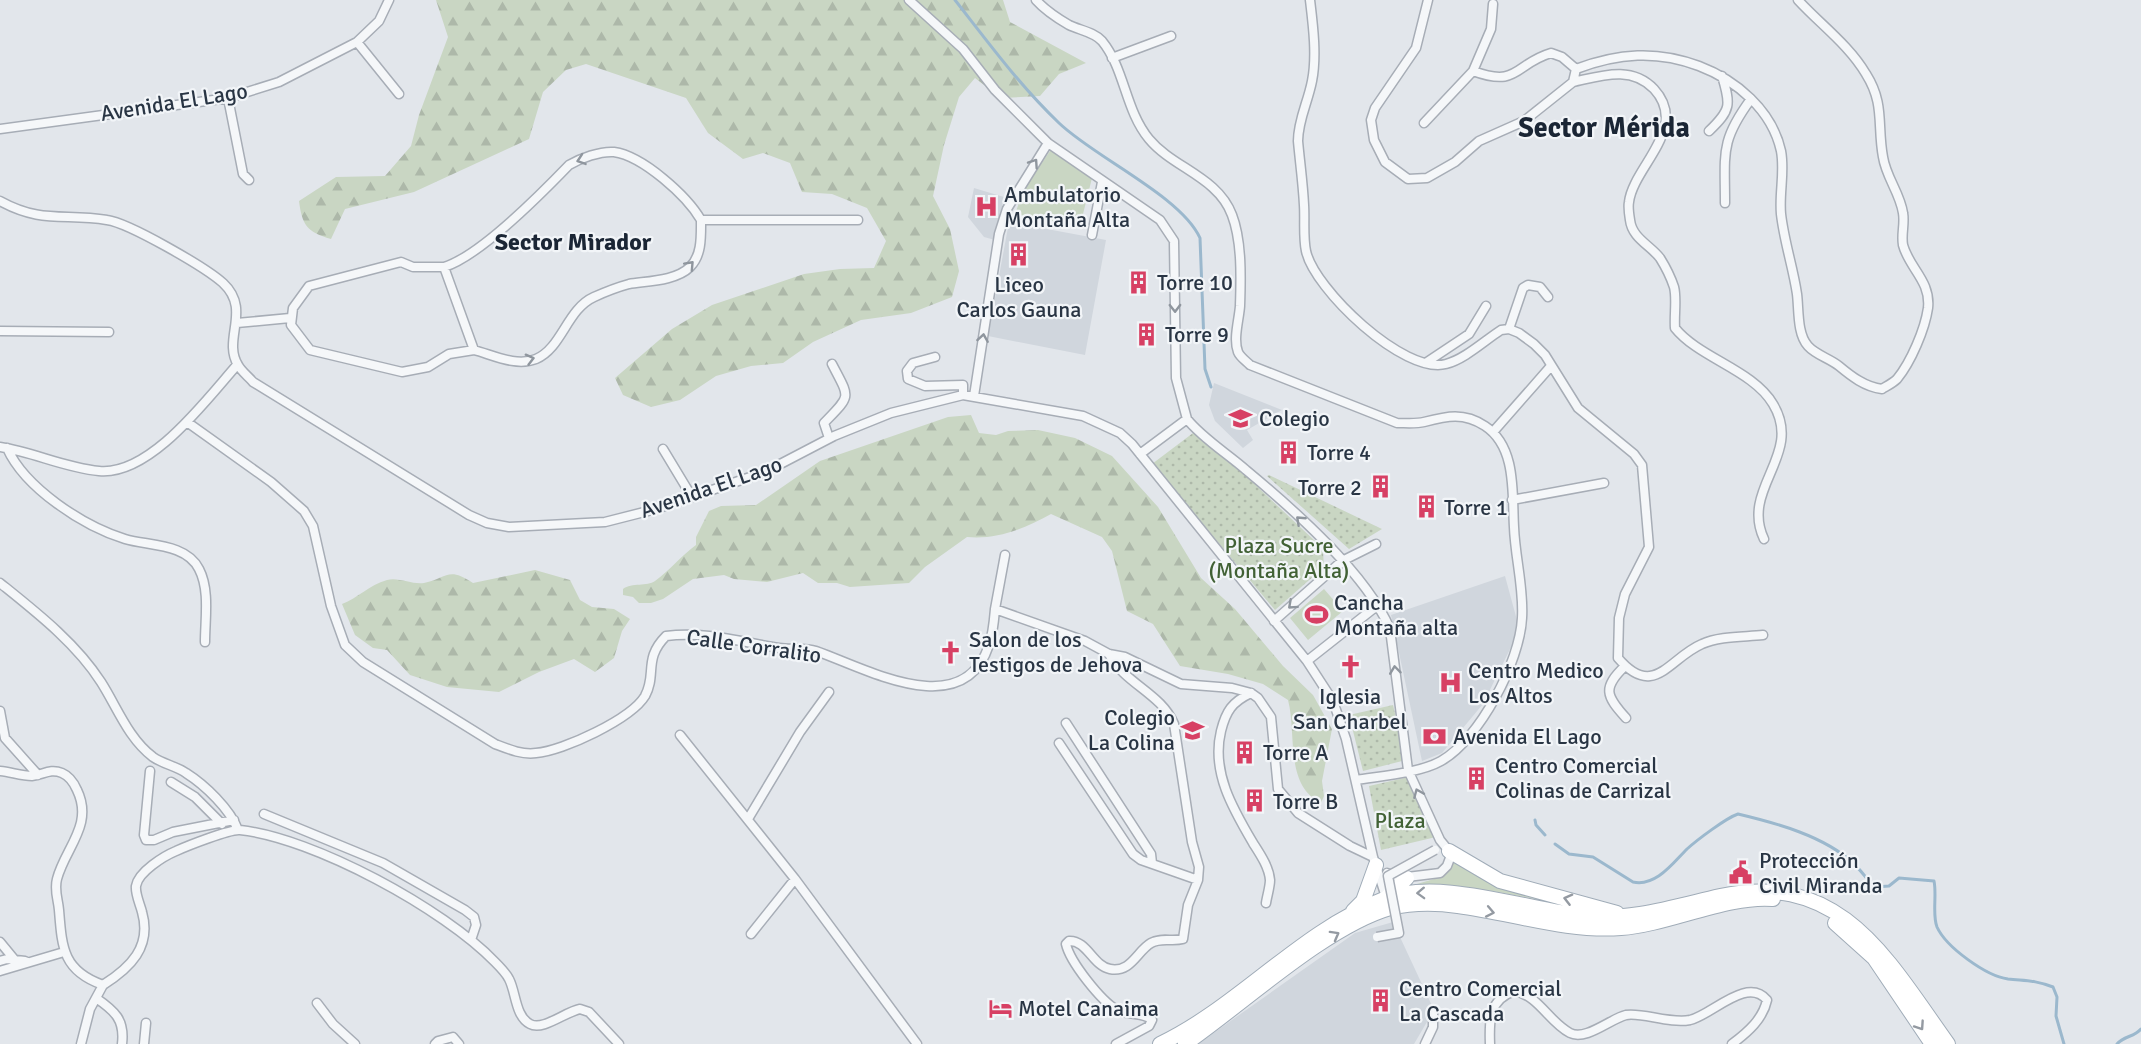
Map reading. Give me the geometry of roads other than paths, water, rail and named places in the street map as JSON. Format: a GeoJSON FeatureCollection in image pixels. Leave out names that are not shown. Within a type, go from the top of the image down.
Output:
{"type":"FeatureCollection","features":[{"type":"Feature","properties":{"kind":"main road"},"geometry":{"type":"LineString","coordinates":[[1442,850],[1500,881],[1624,916]]}},
{"type":"Feature","properties":{"kind":"main road"},"geometry":{"type":"LineString","coordinates":[[1185,1044],[1357,917],[1375,861]]}},
{"type":"Feature","properties":{"kind":"main road"},"geometry":{"type":"LineString","coordinates":[[1388,903],[1407,878]]}},
{"type":"Feature","properties":{"kind":"main road"},"geometry":{"type":"LineString","coordinates":[[1160,1044],[1228,1000],[1320,931],[1357,917],[1407,893],[1449,893],[1576,915],[1624,916],[1748,890],[1788,892],[1810,899],[1835,912],[1857,928],[1883,954],[1948,1044]]}},
{"type":"Feature","properties":{"kind":"main road"},"geometry":{"type":"LineString","coordinates":[[1388,903],[1457,905],[1601,929],[1642,925],[1754,900],[1787,901],[1827,917],[1858,942],[1874,958],[1932,1044]]}},
{"type":"Feature","properties":{"kind":"street","name":"Avenida El Lago"},"geometry":{"type":"LineString","coordinates":[[0,129],[228,98],[279,82],[357,42],[379,21],[389,0]]}},
{"type":"Feature","properties":{"kind":"street"},"geometry":{"type":"LineString","coordinates":[[909,0],[963,49],[995,90],[1048,143],[1160,220],[1174,241],[1176,378],[1187,419],[1250,472],[1342,561],[1378,605],[1390,628],[1408,770],[1440,840],[1447,866],[1440,873],[1407,878],[1392,876],[1375,861],[1298,813],[1278,789],[1271,717],[1258,698],[1251,693],[1232,688],[1181,684],[1125,657],[1108,654]]}},
{"type":"Feature","properties":{"kind":"street"},"geometry":{"type":"LineString","coordinates":[[1036,0],[1063,21],[1100,38],[1112,58],[1129,106],[1148,138],[1161,153],[1207,183],[1227,203],[1233,216],[1237,235],[1240,306],[1237,351],[1242,358],[1250,365],[1397,423],[1422,423],[1455,415],[1475,420],[1493,432],[1507,455],[1512,475],[1512,500],[1523,616],[1509,668],[1492,704],[1462,741],[1441,761],[1356,780]]}},
{"type":"Feature","properties":{"kind":"street"},"geometry":{"type":"LineString","coordinates":[[1310,0],[1313,23],[1312,79],[1298,129],[1298,141],[1306,251],[1315,272],[1352,316],[1373,335],[1408,356],[1427,362],[1445,364],[1501,330],[1509,329],[1534,344],[1545,355],[1578,408],[1634,454],[1642,465],[1649,547],[1625,594],[1619,618],[1618,658],[1625,666],[1650,677],[1660,675],[1683,654],[1703,643],[1763,635]]}},
{"type":"Feature","properties":{"kind":"street"},"geometry":{"type":"LineString","coordinates":[[1428,0],[1416,48],[1375,108],[1371,120],[1374,140],[1385,162],[1408,179],[1428,178],[1443,170],[1479,141],[1524,121],[1573,82],[1592,75],[1623,74],[1647,82],[1660,100],[1664,110],[1662,134],[1629,201],[1630,224],[1638,238],[1660,258],[1674,286],[1675,328],[1764,392],[1777,412],[1782,429],[1781,448],[1760,497],[1757,510],[1758,525],[1764,539]]}},
{"type":"Feature","properties":{"kind":"street"},"geometry":{"type":"LineString","coordinates":[[1576,69],[1599,60],[1659,54],[1676,57],[1722,76],[1751,99],[1760,110],[1781,150],[1781,215],[1794,277],[1801,334],[1808,346],[1821,356],[1867,385],[1882,389],[1896,381],[1917,341],[1928,308],[1927,294],[1924,282],[1903,245],[1903,212],[1883,162],[1880,145],[1881,117],[1875,92],[1866,73],[1850,52],[1797,0]]}},
{"type":"Feature","properties":{"kind":"street"},"geometry":{"type":"LineString","coordinates":[[1424,123],[1473,70],[1491,29],[1493,4]]}},
{"type":"Feature","properties":{"kind":"street"},"geometry":{"type":"LineString","coordinates":[[1112,58],[1171,36]]}},
{"type":"Feature","properties":{"kind":"street"},"geometry":{"type":"LineString","coordinates":[[357,42],[399,94]]}},
{"type":"Feature","properties":{"kind":"street"},"geometry":{"type":"LineString","coordinates":[[1473,70],[1506,77],[1516,74],[1534,60],[1551,53],[1562,57],[1576,69]]}},
{"type":"Feature","properties":{"kind":"street"},"geometry":{"type":"LineString","coordinates":[[1573,82],[1576,69]]}},
{"type":"Feature","properties":{"kind":"street"},"geometry":{"type":"LineString","coordinates":[[1709,131],[1727,110],[1727,92],[1722,76]]}},
{"type":"Feature","properties":{"kind":"street"},"geometry":{"type":"LineString","coordinates":[[228,98],[243,174],[249,180]]}},
{"type":"Feature","properties":{"kind":"street"},"geometry":{"type":"LineString","coordinates":[[1725,203],[1726,139],[1733,124],[1751,99]]}},
{"type":"Feature","properties":{"kind":"street"},"geometry":{"type":"LineString","coordinates":[[974,396],[1002,225],[1007,209],[1020,184],[1048,143]]}},
{"type":"Feature","properties":{"kind":"street"},"geometry":{"type":"LineString","coordinates":[[612,152],[625,155],[682,195],[702,220],[698,256],[686,271],[628,284],[592,297],[582,305],[555,342],[536,359],[522,362],[507,360],[474,350],[449,354],[428,367],[402,372],[310,350],[291,325],[290,318],[301,296],[309,286],[317,283],[401,262],[413,267],[444,267],[459,262],[490,238],[569,165],[580,158],[612,152]]}},
{"type":"Feature","properties":{"kind":"street"},"geometry":{"type":"LineString","coordinates":[[1092,235],[1102,182]]}},
{"type":"Feature","properties":{"kind":"street"},"geometry":{"type":"LineString","coordinates":[[0,201],[14,209],[45,218],[107,220],[128,225],[224,284],[237,304],[237,323],[233,343],[237,365],[187,422],[141,462],[123,470],[99,471],[4,448]]}},
{"type":"Feature","properties":{"kind":"street"},"geometry":{"type":"LineString","coordinates":[[702,220],[858,220]]}},
{"type":"Feature","properties":{"kind":"street"},"geometry":{"type":"LineString","coordinates":[[444,267],[474,350]]}},
{"type":"Feature","properties":{"kind":"street"},"geometry":{"type":"LineString","coordinates":[[1509,329],[1523,288],[1528,285],[1540,287],[1548,297]]}},
{"type":"Feature","properties":{"kind":"street"},"geometry":{"type":"LineString","coordinates":[[1427,362],[1469,334],[1486,306]]}},
{"type":"Feature","properties":{"kind":"street"},"geometry":{"type":"LineString","coordinates":[[237,323],[290,318]]}},
{"type":"Feature","properties":{"kind":"street"},"geometry":{"type":"LineString","coordinates":[[0,331],[109,332]]}},
{"type":"Feature","properties":{"kind":"street"},"geometry":{"type":"LineString","coordinates":[[935,357],[913,363],[907,371],[908,379],[925,386],[963,385],[963,396]]}},
{"type":"Feature","properties":{"kind":"street"},"geometry":{"type":"LineString","coordinates":[[829,438],[824,423],[846,400],[847,395],[832,364]]}},
{"type":"Feature","properties":{"kind":"street","name":"Avenida El Lago"},"geometry":{"type":"LineString","coordinates":[[237,365],[254,382],[369,455],[487,523],[508,527],[605,522],[656,509],[765,472],[829,438],[891,413],[963,396],[974,396],[1083,416],[1120,433],[1140,454],[1307,661],[1333,701],[1341,720],[1375,861],[1388,903]]}},
{"type":"Feature","properties":{"kind":"street"},"geometry":{"type":"LineString","coordinates":[[1493,432],[1551,366]]}},
{"type":"Feature","properties":{"kind":"street"},"geometry":{"type":"LineString","coordinates":[[1140,454],[1187,419]]}},
{"type":"Feature","properties":{"kind":"street","name":"Calle Corralito"},"geometry":{"type":"LineString","coordinates":[[187,422],[271,482],[304,511],[313,526],[331,606],[345,645],[374,670],[495,744],[513,751],[536,753],[619,722],[639,706],[647,693],[651,658],[656,647],[666,636],[703,634],[745,643],[805,649],[893,681],[943,685],[970,676],[977,668],[989,646],[995,609]]}},
{"type":"Feature","properties":{"kind":"street"},"geometry":{"type":"LineString","coordinates":[[4,448],[26,477],[59,504],[125,539],[160,546],[190,557],[199,569],[205,592],[205,642]]}},
{"type":"Feature","properties":{"kind":"street"},"geometry":{"type":"LineString","coordinates":[[663,449],[692,497]]}},
{"type":"Feature","properties":{"kind":"street"},"geometry":{"type":"LineString","coordinates":[[1512,500],[1604,483]]}},
{"type":"Feature","properties":{"kind":"street"},"geometry":{"type":"LineString","coordinates":[[1274,621],[1342,561],[1376,544]]}},
{"type":"Feature","properties":{"kind":"street"},"geometry":{"type":"LineString","coordinates":[[1005,555],[995,609],[1085,640],[1108,654],[1127,676],[1167,708],[1174,724],[1191,842],[1199,867],[1198,880],[1188,905],[1183,939],[1152,942],[1125,967],[1115,970],[1102,967],[1079,943],[1069,941],[1066,944],[1081,972],[1116,1010],[1143,1015],[1152,1020],[1149,1026],[1116,1044]]}},
{"type":"Feature","properties":{"kind":"street"},"geometry":{"type":"LineString","coordinates":[[0,583],[80,654],[145,749],[154,758],[186,773],[234,820],[238,830]]}},
{"type":"Feature","properties":{"kind":"street"},"geometry":{"type":"LineString","coordinates":[[1307,661],[1378,605]]}},
{"type":"Feature","properties":{"kind":"street"},"geometry":{"type":"LineString","coordinates":[[1625,666],[1614,676],[1608,694],[1611,702],[1626,718]]}},
{"type":"Feature","properties":{"kind":"street"},"geometry":{"type":"LineString","coordinates":[[748,819],[800,732],[829,692]]}},
{"type":"Feature","properties":{"kind":"street"},"geometry":{"type":"LineString","coordinates":[[1251,693],[1233,703],[1227,713],[1218,744],[1222,784],[1236,815],[1264,860],[1270,880],[1266,903]]}},
{"type":"Feature","properties":{"kind":"street"},"geometry":{"type":"LineString","coordinates":[[0,711],[5,738],[38,775]]}},
{"type":"Feature","properties":{"kind":"street"},"geometry":{"type":"LineString","coordinates":[[1066,723],[1151,854],[1152,863]]}},
{"type":"Feature","properties":{"kind":"street"},"geometry":{"type":"LineString","coordinates":[[680,735],[795,879],[916,1044]]}},
{"type":"Feature","properties":{"kind":"street"},"geometry":{"type":"LineString","coordinates":[[1059,743],[1133,854],[1141,860],[1198,880]]}},
{"type":"Feature","properties":{"kind":"street"},"geometry":{"type":"LineString","coordinates":[[0,771],[38,775],[54,770],[64,774],[75,784],[82,800],[83,813],[78,832],[70,852],[61,865],[56,881],[64,952],[66,960],[76,970],[104,985]]}},
{"type":"Feature","properties":{"kind":"street"},"geometry":{"type":"LineString","coordinates":[[150,771],[144,835],[146,840],[154,840],[195,827],[222,824],[234,820]]}},
{"type":"Feature","properties":{"kind":"street"},"geometry":{"type":"LineString","coordinates":[[171,782],[195,797],[222,824]]}},
{"type":"Feature","properties":{"kind":"street"},"geometry":{"type":"LineString","coordinates":[[264,814],[383,863],[465,910],[474,917],[476,925],[471,940]]}},
{"type":"Feature","properties":{"kind":"street"},"geometry":{"type":"LineString","coordinates":[[81,1044],[85,1021],[104,985],[129,966],[142,945],[146,927],[136,886],[139,878],[175,851],[238,830],[275,838],[372,877],[446,921],[471,940],[510,980],[518,1007],[525,1020],[532,1025],[540,1026],[580,1009],[589,1012],[619,1044]]}},
{"type":"Feature","properties":{"kind":"street"},"geometry":{"type":"LineString","coordinates":[[1377,937],[1399,933],[1388,876],[1442,850]]}},
{"type":"Feature","properties":{"kind":"street"},"geometry":{"type":"LineString","coordinates":[[751,934],[795,879]]}},
{"type":"Feature","properties":{"kind":"street"},"geometry":{"type":"LineString","coordinates":[[0,942],[14,959]]}},
{"type":"Feature","properties":{"kind":"street"},"geometry":{"type":"LineString","coordinates":[[0,971],[26,961],[64,952]]}},
{"type":"Feature","properties":{"kind":"street"},"geometry":{"type":"LineString","coordinates":[[0,961],[14,959],[26,961]]}},
{"type":"Feature","properties":{"kind":"street"},"geometry":{"type":"LineString","coordinates":[[1490,1044],[1489,1022],[1493,1009],[1498,1000],[1515,992],[1532,999],[1568,1032],[1574,1034],[1581,1034],[1627,1015],[1668,1021],[1691,1020],[1741,993],[1755,991],[1761,993],[1767,1000],[1765,1010],[1745,1034],[1732,1044]]}},
{"type":"Feature","properties":{"kind":"street"},"geometry":{"type":"LineString","coordinates":[[96,998],[113,1009],[120,1018],[124,1031],[123,1044]]}},
{"type":"Feature","properties":{"kind":"street"},"geometry":{"type":"LineString","coordinates":[[317,1003],[333,1024],[354,1044]]}},
{"type":"Feature","properties":{"kind":"street"},"geometry":{"type":"LineString","coordinates":[[1425,1044],[1433,1027],[1433,1011]]}},
{"type":"Feature","properties":{"kind":"street"},"geometry":{"type":"LineString","coordinates":[[144,1044],[146,1023]]}},
{"type":"Feature","properties":{"kind":"street"},"geometry":{"type":"LineString","coordinates":[[435,1044],[453,1037],[459,1044]]}},
{"type":"Feature","properties":{"kind":"waterway"},"geometry":{"type":"LineString","coordinates":[[955,0],[1018,79],[1059,123],[1074,136],[1156,192],[1190,222],[1200,238],[1205,369],[1211,387]]}},
{"type":"Feature","properties":{"kind":"waterway"},"geometry":{"type":"LineString","coordinates":[[1555,844],[1569,854],[1593,857],[1633,882],[1641,883],[1663,873],[1698,840],[1719,824],[1738,814],[1783,826],[1828,845],[1853,863],[1875,887],[1889,886],[1899,878],[1934,881],[1936,922],[1942,935],[1978,967],[1999,977],[2036,982],[2053,987],[2057,997],[2056,1016],[2064,1044]]}},
{"type":"Feature","properties":{"kind":"waterway"},"geometry":{"type":"LineString","coordinates":[[1535,820],[1536,825],[1545,835]]}},
{"type":"Feature","properties":{"kind":"waterway"},"geometry":{"type":"LineString","coordinates":[[2117,1044],[2141,1029]]}},
{"type":"Feature","properties":{"kind":"place","name":"Ambulatorio Montaña Alta"},"geometry":{"type":"Point","coordinates":[986,207]}},
{"type":"Feature","properties":{"kind":"place","name":"Liceo Carlos Gauna"},"geometry":{"type":"Point","coordinates":[1019,255]}},
{"type":"Feature","properties":{"kind":"place","name":"Torre 10"},"geometry":{"type":"Point","coordinates":[1139,282]}},
{"type":"Feature","properties":{"kind":"place","name":"Torre 9"},"geometry":{"type":"Point","coordinates":[1147,334]}},
{"type":"Feature","properties":{"kind":"place","name":"Colegio"},"geometry":{"type":"Point","coordinates":[1241,418]}},
{"type":"Feature","properties":{"kind":"place","name":"Torre 4"},"geometry":{"type":"Point","coordinates":[1289,452]}},
{"type":"Feature","properties":{"kind":"place","name":"Torre 2"},"geometry":{"type":"Point","coordinates":[1380,487]}},
{"type":"Feature","properties":{"kind":"place","name":"Torre 1"},"geometry":{"type":"Point","coordinates":[1426,507]}},
{"type":"Feature","properties":{"kind":"place","name":"Cancha Montaña alta"},"geometry":{"type":"Point","coordinates":[1316,615]}},
{"type":"Feature","properties":{"kind":"place","name":"Salon de los Testigos de Jehova"},"geometry":{"type":"Point","coordinates":[951,652]}},
{"type":"Feature","properties":{"kind":"place","name":"Iglesia San Charbel"},"geometry":{"type":"Point","coordinates":[1350,667]}},
{"type":"Feature","properties":{"kind":"place","name":"Centro Medico Los Altos"},"geometry":{"type":"Point","coordinates":[1450,683]}},
{"type":"Feature","properties":{"kind":"place","name":"Colegio La Colina"},"geometry":{"type":"Point","coordinates":[1193,730]}},
{"type":"Feature","properties":{"kind":"place","name":"Avenida El Lago"},"geometry":{"type":"Point","coordinates":[1435,736]}},
{"type":"Feature","properties":{"kind":"place","name":"Torre A"},"geometry":{"type":"Point","coordinates":[1245,752]}},
{"type":"Feature","properties":{"kind":"place","name":"Centro Comercial Colinas de Carrizal"},"geometry":{"type":"Point","coordinates":[1477,778]}},
{"type":"Feature","properties":{"kind":"place","name":"Torre B"},"geometry":{"type":"Point","coordinates":[1255,801]}},
{"type":"Feature","properties":{"kind":"place","name":"Protección Civil Miranda"},"geometry":{"type":"Point","coordinates":[1741,873]}},
{"type":"Feature","properties":{"kind":"place","name":"Centro Comercial La Cascada"},"geometry":{"type":"Point","coordinates":[1381,1001]}},
{"type":"Feature","properties":{"kind":"place","name":"Motel Canaima"},"geometry":{"type":"Point","coordinates":[1000,1008]}},
{"type":"Feature","properties":{"kind":"district","name":"Sector Mérida"},"geometry":{"type":"Point","coordinates":[1604,128]}},
{"type":"Feature","properties":{"kind":"district","name":"Sector Mirador"},"geometry":{"type":"Point","coordinates":[573,242]}},
{"type":"Feature","properties":{"kind":"park label","name":"Plaza Sucre (Montaña Alta)"},"geometry":{"type":"Point","coordinates":[1279,558]}},
{"type":"Feature","properties":{"kind":"park label","name":"Plaza"},"geometry":{"type":"Point","coordinates":[1400,820]}}]}
